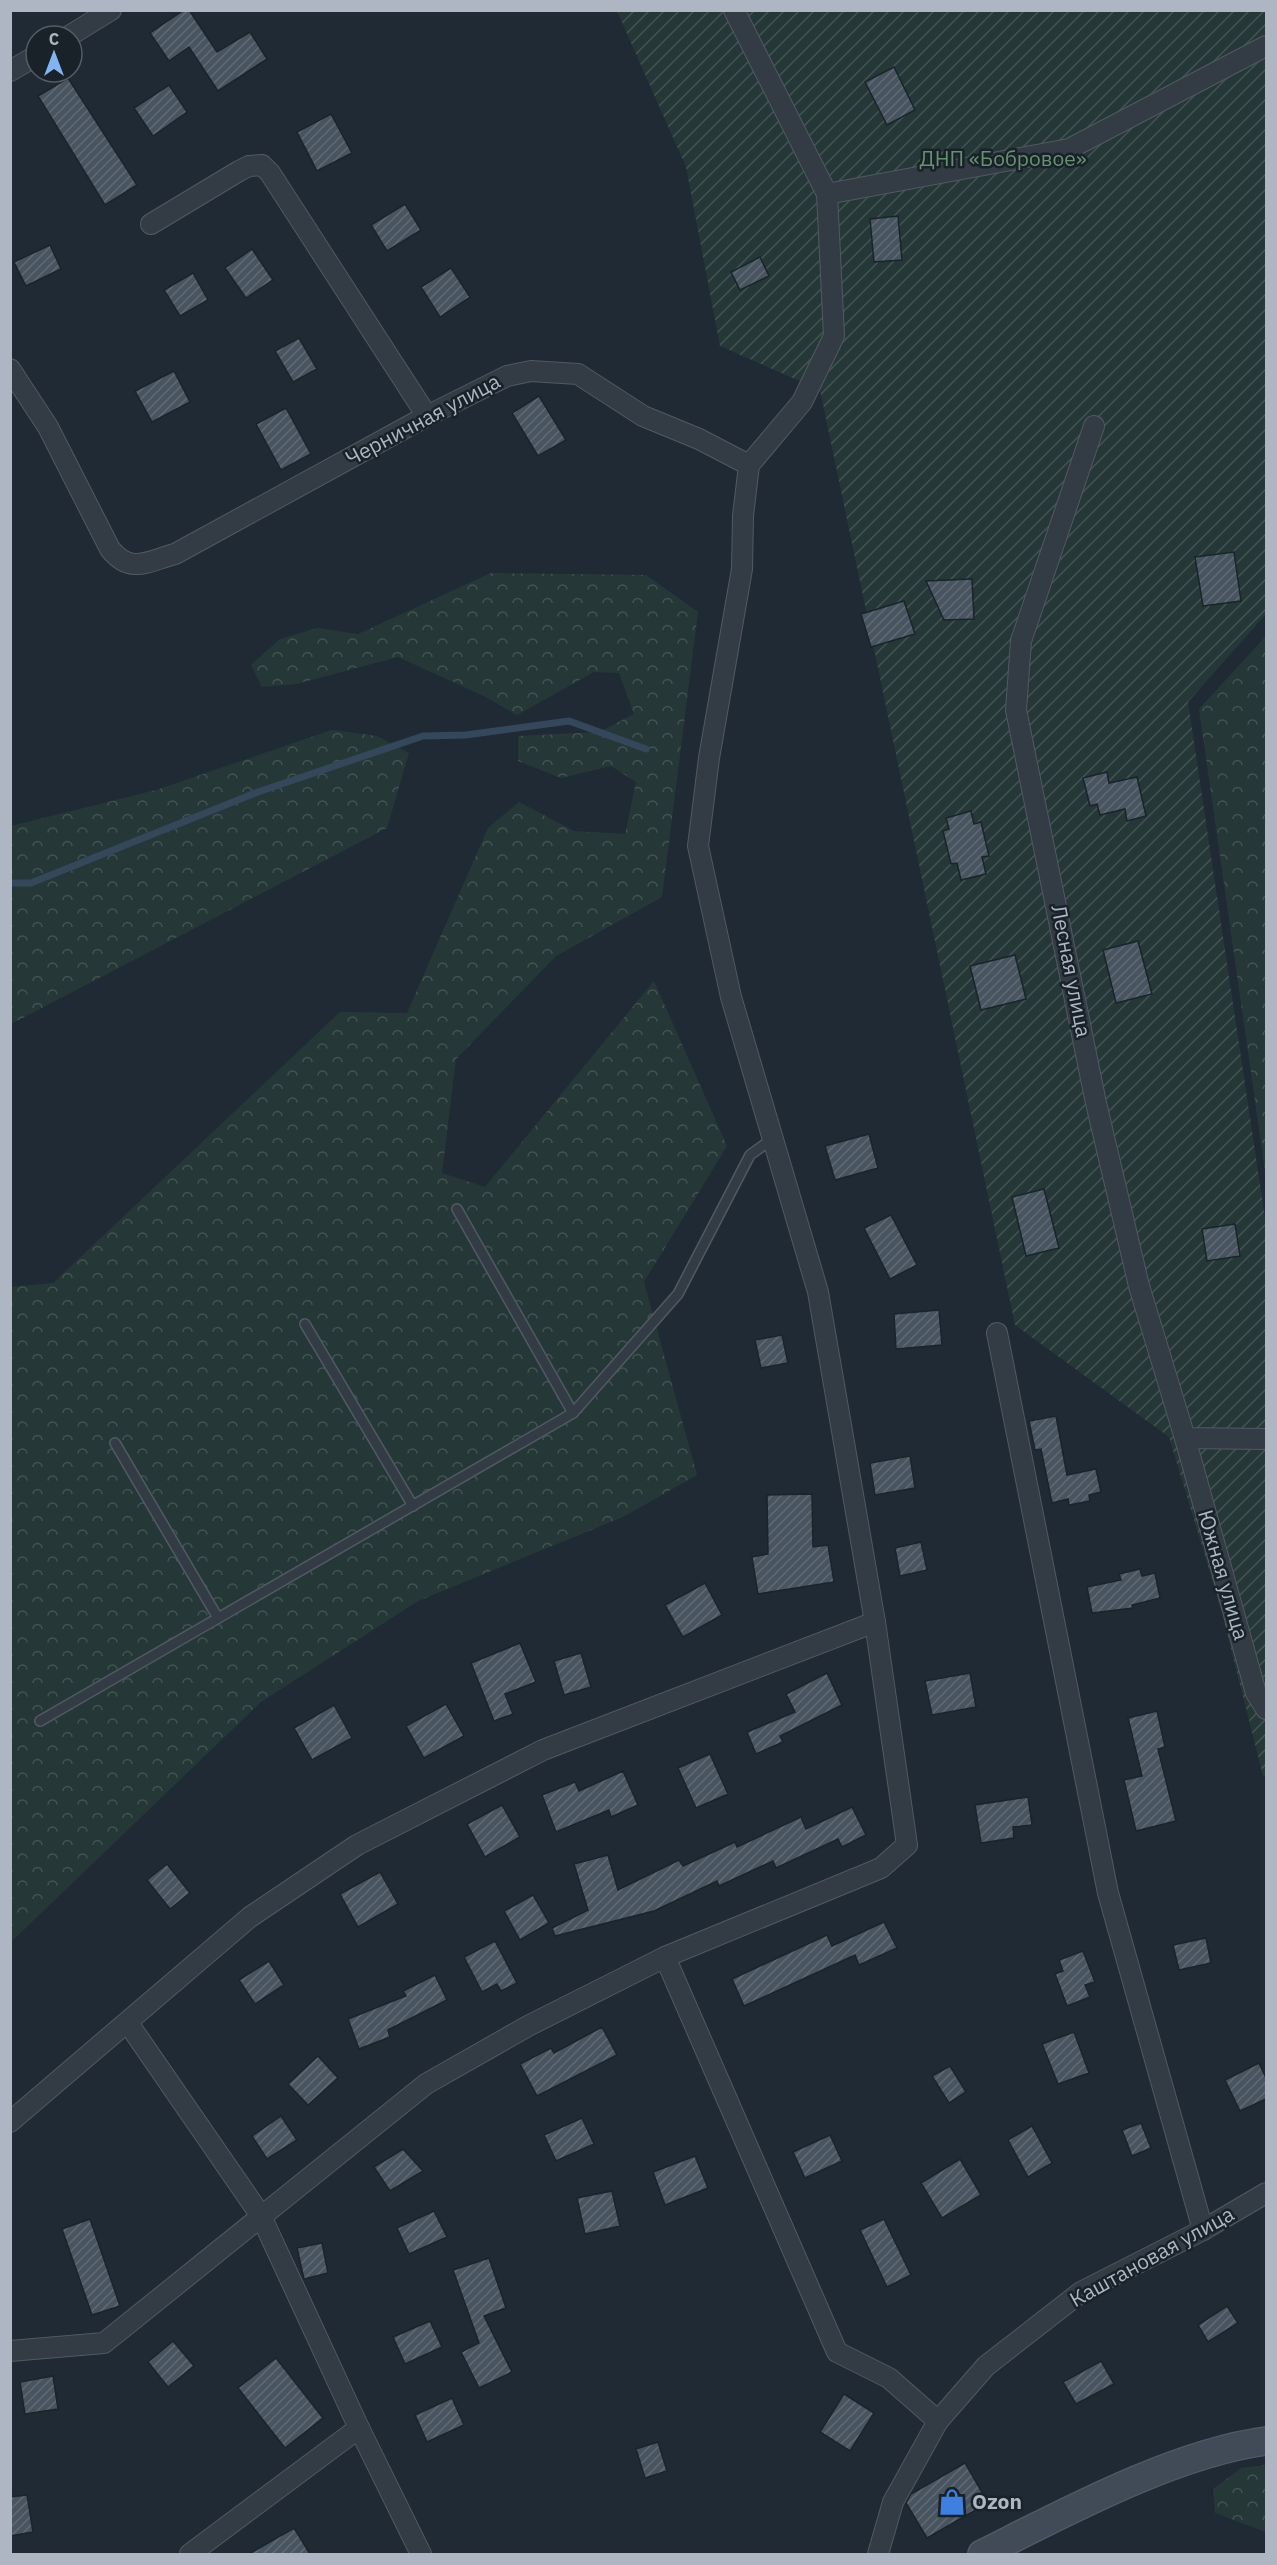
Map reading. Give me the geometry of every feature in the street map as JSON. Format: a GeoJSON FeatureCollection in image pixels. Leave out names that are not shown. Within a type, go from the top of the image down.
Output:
{"type":"FeatureCollection","features":[{"type":"Feature","properties":{"kind":"main road"},"geometry":{"type":"LineString","coordinates":[[982,2554],[1182,2462],[1239,2445],[1266,2441]]}},
{"type":"Feature","properties":{"kind":"street"},"geometry":{"type":"LineString","coordinates":[[84,27],[111,10]]}},
{"type":"Feature","properties":{"kind":"street"},"geometry":{"type":"LineString","coordinates":[[10,2351],[104,2343],[426,2084],[528,2026],[665,1958],[881,1868],[907,1845],[874,1622],[819,1292],[731,997],[698,846],[709,758],[742,569],[743,516],[749,465],[802,402],[834,336],[827,194],[734,10]]}},
{"type":"Feature","properties":{"kind":"street"},"geometry":{"type":"LineString","coordinates":[[827,194],[1069,149],[1266,46]]}},
{"type":"Feature","properties":{"kind":"street"},"geometry":{"type":"LineString","coordinates":[[10,71],[24,63]]}},
{"type":"Feature","properties":{"kind":"street"},"geometry":{"type":"LineString","coordinates":[[151,224],[239,171],[249,166],[262,165],[427,416]]}},
{"type":"Feature","properties":{"kind":"street","name":"Черничная улица"},"geometry":{"type":"LineString","coordinates":[[10,369],[48,427],[110,549],[120,562],[134,566],[175,554],[427,416],[507,376],[531,371],[578,374],[643,416],[699,439],[749,465]]}},
{"type":"Feature","properties":{"kind":"street","name":"Лесная улица"},"geometry":{"type":"LineString","coordinates":[[1094,426],[1021,641],[1016,710],[1099,1114],[1139,1286],[1185,1438]]}},
{"type":"Feature","properties":{"kind":"street"},"geometry":{"type":"LineString","coordinates":[[997,1334],[1108,1893],[1203,2230]]}},
{"type":"Feature","properties":{"kind":"street"},"geometry":{"type":"LineString","coordinates":[[1185,1438],[1266,1439]]}},
{"type":"Feature","properties":{"kind":"street","name":"Южная улица"},"geometry":{"type":"LineString","coordinates":[[1185,1438],[1256,1693],[1266,1710]]}},
{"type":"Feature","properties":{"kind":"street"},"geometry":{"type":"LineString","coordinates":[[10,2122],[250,1917],[357,1845],[543,1750],[874,1622]]}},
{"type":"Feature","properties":{"kind":"street"},"geometry":{"type":"LineString","coordinates":[[665,1958],[837,2352],[889,2378],[938,2421]]}},
{"type":"Feature","properties":{"kind":"street"},"geometry":{"type":"LineString","coordinates":[[128,2023],[261,2216],[359,2428],[421,2554]]}},
{"type":"Feature","properties":{"kind":"street","name":"Каштановая улица"},"geometry":{"type":"LineString","coordinates":[[878,2554],[893,2502],[938,2421],[986,2366],[1081,2292],[1203,2230],[1266,2193]]}},
{"type":"Feature","properties":{"kind":"street"},"geometry":{"type":"LineString","coordinates":[[190,2554],[359,2428]]}},
{"type":"Feature","properties":{"kind":"lane"},"geometry":{"type":"LineString","coordinates":[[40,1720],[573,1413],[678,1294],[750,1155],[773,1138]]}},
{"type":"Feature","properties":{"kind":"lane"},"geometry":{"type":"LineString","coordinates":[[457,1209],[573,1413]]}},
{"type":"Feature","properties":{"kind":"lane"},"geometry":{"type":"LineString","coordinates":[[305,1324],[413,1506]]}},
{"type":"Feature","properties":{"kind":"lane"},"geometry":{"type":"LineString","coordinates":[[115,1443],[218,1618]]}},
{"type":"Feature","properties":{"kind":"green space","name":"ДНП «Бобровое»"},"geometry":{"type":"Polygon","coordinates":[[[617,11],[1266,11],[1266,614],[1188,702],[1266,1225],[1266,1776],[1263,1776],[1221,1609],[1169,1437],[1015,1325],[820,390],[720,346],[686,167],[617,11]]]}},
{"type":"Feature","properties":{"kind":"green space"},"geometry":{"type":"Polygon","coordinates":[[[491,573],[646,575],[698,612],[662,897],[556,956],[456,1059],[442,1173],[485,1187],[654,981],[727,1146],[644,1282],[697,1475],[623,1517],[418,1601],[261,1702],[11,1942],[11,1287],[53,1283],[340,1012],[407,1013],[488,828],[519,802],[574,831],[625,834],[636,782],[611,766],[561,778],[518,761],[518,736],[599,732],[634,714],[619,673],[594,672],[517,715],[486,697],[398,657],[296,684],[262,687],[251,665],[280,639],[317,628],[358,634],[491,573]]]}},
{"type":"Feature","properties":{"kind":"green space"},"geometry":{"type":"Polygon","coordinates":[[[1266,636],[1266,1178],[1199,709],[1266,636]]]}},
{"type":"Feature","properties":{"kind":"green space"},"geometry":{"type":"Polygon","coordinates":[[[332,730],[377,736],[409,753],[387,828],[11,1024],[11,826],[156,790],[332,730]]]}},
{"type":"Feature","properties":{"kind":"green space"},"geometry":{"type":"Polygon","coordinates":[[[1266,2465],[1266,2532],[1215,2513],[1213,2489],[1241,2468],[1266,2465]]]}},
{"type":"Feature","properties":{"kind":"building"},"geometry":{"type":"Polygon","coordinates":[[[184,10],[189,10],[217,52],[250,32],[267,59],[218,91],[189,47],[169,61],[150,33],[184,10]]]}},
{"type":"Feature","properties":{"kind":"building"},"geometry":{"type":"Polygon","coordinates":[[[894,67],[915,110],[887,125],[865,82],[894,67]]]}},
{"type":"Feature","properties":{"kind":"building"},"geometry":{"type":"Polygon","coordinates":[[[58,84],[72,84],[137,185],[105,205],[38,96],[58,84]]]}},
{"type":"Feature","properties":{"kind":"building"},"geometry":{"type":"Polygon","coordinates":[[[169,85],[187,112],[153,136],[134,108],[169,85]]]}},
{"type":"Feature","properties":{"kind":"building"},"geometry":{"type":"Polygon","coordinates":[[[331,114],[352,153],[317,171],[297,132],[331,114]]]}},
{"type":"Feature","properties":{"kind":"building"},"geometry":{"type":"Polygon","coordinates":[[[405,204],[421,230],[387,251],[371,225],[405,204]]]}},
{"type":"Feature","properties":{"kind":"building"},"geometry":{"type":"Polygon","coordinates":[[[898,216],[902,260],[874,262],[870,219],[898,216]]]}},
{"type":"Feature","properties":{"kind":"building"},"geometry":{"type":"Polygon","coordinates":[[[50,245],[61,269],[26,286],[14,262],[50,245]]]}},
{"type":"Feature","properties":{"kind":"building"},"geometry":{"type":"Polygon","coordinates":[[[252,249],[273,280],[246,298],[225,268],[252,249]]]}},
{"type":"Feature","properties":{"kind":"building"},"geometry":{"type":"Polygon","coordinates":[[[760,257],[769,276],[740,290],[731,272],[760,257]]]}},
{"type":"Feature","properties":{"kind":"building"},"geometry":{"type":"Polygon","coordinates":[[[451,268],[470,297],[440,317],[421,287],[451,268]]]}},
{"type":"Feature","properties":{"kind":"building"},"geometry":{"type":"Polygon","coordinates":[[[193,273],[208,300],[180,316],[164,290],[193,273]]]}},
{"type":"Feature","properties":{"kind":"building"},"geometry":{"type":"Polygon","coordinates":[[[299,338],[317,369],[293,382],[275,351],[299,338]]]}},
{"type":"Feature","properties":{"kind":"building"},"geometry":{"type":"Polygon","coordinates":[[[174,371],[190,402],[152,422],[135,391],[174,371]]]}},
{"type":"Feature","properties":{"kind":"building"},"geometry":{"type":"Polygon","coordinates":[[[539,396],[566,440],[538,456],[512,413],[539,396]]]}},
{"type":"Feature","properties":{"kind":"building"},"geometry":{"type":"Polygon","coordinates":[[[286,408],[311,454],[281,470],[256,424],[286,408]]]}},
{"type":"Feature","properties":{"kind":"building"},"geometry":{"type":"Polygon","coordinates":[[[1234,552],[1241,601],[1203,606],[1195,557],[1234,552]]]}},
{"type":"Feature","properties":{"kind":"building"},"geometry":{"type":"Polygon","coordinates":[[[972,579],[974,619],[944,620],[926,581],[972,579]]]}},
{"type":"Feature","properties":{"kind":"building"},"geometry":{"type":"Polygon","coordinates":[[[904,601],[915,634],[871,647],[861,614],[904,601]]]}},
{"type":"Feature","properties":{"kind":"building"},"geometry":{"type":"Polygon","coordinates":[[[1107,772],[1109,783],[1137,777],[1146,816],[1127,821],[1125,809],[1100,815],[1097,804],[1090,806],[1083,778],[1107,772]]]}},
{"type":"Feature","properties":{"kind":"building"},"geometry":{"type":"Polygon","coordinates":[[[971,811],[974,824],[981,822],[989,856],[982,857],[986,874],[961,880],[957,863],[951,864],[943,831],[949,829],[946,818],[971,811]]]}},
{"type":"Feature","properties":{"kind":"building"},"geometry":{"type":"Polygon","coordinates":[[[1138,941],[1152,994],[1116,1003],[1103,950],[1138,941]]]}},
{"type":"Feature","properties":{"kind":"building"},"geometry":{"type":"Polygon","coordinates":[[[1015,955],[1026,999],[981,1010],[970,966],[1015,955]]]}},
{"type":"Feature","properties":{"kind":"building"},"geometry":{"type":"Polygon","coordinates":[[[869,1134],[878,1168],[835,1180],[825,1146],[869,1134]]]}},
{"type":"Feature","properties":{"kind":"building"},"geometry":{"type":"Polygon","coordinates":[[[1044,1189],[1059,1248],[1026,1256],[1012,1197],[1044,1189]]]}},
{"type":"Feature","properties":{"kind":"building"},"geometry":{"type":"Polygon","coordinates":[[[891,1215],[917,1265],[890,1279],[864,1228],[891,1215]]]}},
{"type":"Feature","properties":{"kind":"building"},"geometry":{"type":"Polygon","coordinates":[[[1235,1224],[1240,1256],[1207,1261],[1202,1229],[1235,1224]]]}},
{"type":"Feature","properties":{"kind":"building"},"geometry":{"type":"Polygon","coordinates":[[[939,1310],[942,1345],[896,1349],[894,1314],[939,1310]]]}},
{"type":"Feature","properties":{"kind":"building"},"geometry":{"type":"Polygon","coordinates":[[[782,1335],[788,1363],[761,1368],[755,1340],[782,1335]]]}},
{"type":"Feature","properties":{"kind":"building"},"geometry":{"type":"Polygon","coordinates":[[[1056,1416],[1067,1475],[1096,1469],[1101,1492],[1089,1495],[1090,1501],[1069,1505],[1068,1499],[1052,1503],[1041,1449],[1035,1450],[1029,1421],[1056,1416]]]}},
{"type":"Feature","properties":{"kind":"building"},"geometry":{"type":"Polygon","coordinates":[[[910,1456],[915,1488],[875,1495],[870,1463],[910,1456]]]}},
{"type":"Feature","properties":{"kind":"building"},"geometry":{"type":"Polygon","coordinates":[[[812,1494],[813,1547],[828,1545],[834,1582],[758,1594],[752,1557],[768,1554],[767,1495],[812,1494]]]}},
{"type":"Feature","properties":{"kind":"building"},"geometry":{"type":"Polygon","coordinates":[[[921,1542],[927,1570],[900,1576],[895,1548],[921,1542]]]}},
{"type":"Feature","properties":{"kind":"building"},"geometry":{"type":"Polygon","coordinates":[[[1140,1569],[1142,1576],[1155,1573],[1160,1598],[1132,1605],[1133,1608],[1092,1613],[1087,1587],[1121,1580],[1119,1574],[1140,1569]]]}},
{"type":"Feature","properties":{"kind":"building"},"geometry":{"type":"Polygon","coordinates":[[[705,1583],[722,1615],[683,1637],[665,1605],[705,1583]]]}},
{"type":"Feature","properties":{"kind":"building"},"geometry":{"type":"Polygon","coordinates":[[[520,1643],[536,1682],[505,1694],[513,1714],[494,1721],[471,1663],[520,1643]]]}},
{"type":"Feature","properties":{"kind":"building"},"geometry":{"type":"Polygon","coordinates":[[[581,1653],[591,1687],[564,1695],[554,1661],[581,1653]]]}},
{"type":"Feature","properties":{"kind":"building"},"geometry":{"type":"Polygon","coordinates":[[[827,1673],[842,1705],[780,1736],[783,1742],[756,1754],[747,1732],[795,1712],[786,1694],[827,1673]]]}},
{"type":"Feature","properties":{"kind":"building"},"geometry":{"type":"Polygon","coordinates":[[[970,1673],[976,1707],[932,1715],[925,1681],[970,1673]]]}},
{"type":"Feature","properties":{"kind":"building"},"geometry":{"type":"Polygon","coordinates":[[[446,1704],[464,1736],[424,1758],[406,1726],[446,1704]]]}},
{"type":"Feature","properties":{"kind":"building"},"geometry":{"type":"Polygon","coordinates":[[[334,1705],[352,1738],[312,1760],[294,1728],[334,1705]]]}},
{"type":"Feature","properties":{"kind":"building"},"geometry":{"type":"Polygon","coordinates":[[[1157,1711],[1165,1747],[1158,1749],[1176,1821],[1136,1831],[1124,1780],[1142,1776],[1128,1718],[1157,1711]]]}},
{"type":"Feature","properties":{"kind":"building"},"geometry":{"type":"Polygon","coordinates":[[[710,1754],[728,1794],[696,1808],[678,1768],[710,1754]]]}},
{"type":"Feature","properties":{"kind":"building"},"geometry":{"type":"Polygon","coordinates":[[[623,1771],[638,1805],[611,1817],[609,1810],[556,1832],[542,1795],[575,1782],[579,1791],[623,1771]]]}},
{"type":"Feature","properties":{"kind":"building"},"geometry":{"type":"Polygon","coordinates":[[[1028,1797],[1032,1825],[1013,1827],[1014,1838],[981,1843],[975,1805],[1028,1797]]]}},
{"type":"Feature","properties":{"kind":"building"},"geometry":{"type":"Polygon","coordinates":[[[502,1805],[520,1837],[485,1857],[467,1824],[502,1805]]]}},
{"type":"Feature","properties":{"kind":"building"},"geometry":{"type":"Polygon","coordinates":[[[852,1807],[866,1835],[842,1847],[838,1839],[776,1868],[773,1861],[719,1886],[717,1881],[654,1911],[555,1936],[552,1928],[588,1910],[574,1864],[608,1855],[618,1890],[679,1860],[683,1866],[735,1842],[737,1847],[801,1817],[806,1829],[852,1807]]]}},
{"type":"Feature","properties":{"kind":"building"},"geometry":{"type":"Polygon","coordinates":[[[167,1864],[190,1893],[170,1909],[147,1880],[167,1864]]]}},
{"type":"Feature","properties":{"kind":"building"},"geometry":{"type":"Polygon","coordinates":[[[380,1872],[398,1904],[358,1927],[340,1894],[380,1872]]]}},
{"type":"Feature","properties":{"kind":"building"},"geometry":{"type":"Polygon","coordinates":[[[533,1895],[549,1923],[520,1940],[504,1911],[533,1895]]]}},
{"type":"Feature","properties":{"kind":"building"},"geometry":{"type":"Polygon","coordinates":[[[884,1922],[897,1948],[859,1965],[855,1955],[744,2006],[732,1979],[827,1935],[832,1946],[884,1922]]]}},
{"type":"Feature","properties":{"kind":"building"},"geometry":{"type":"Polygon","coordinates":[[[1206,1938],[1211,1963],[1179,1970],[1173,1945],[1206,1938]]]}},
{"type":"Feature","properties":{"kind":"building"},"geometry":{"type":"Polygon","coordinates":[[[495,1941],[517,1983],[501,1991],[497,1984],[482,1992],[464,1957],[495,1941]]]}},
{"type":"Feature","properties":{"kind":"building"},"geometry":{"type":"Polygon","coordinates":[[[1083,1951],[1095,1982],[1085,1985],[1090,1997],[1067,2006],[1055,1974],[1063,1971],[1059,1960],[1083,1951]]]}},
{"type":"Feature","properties":{"kind":"building"},"geometry":{"type":"Polygon","coordinates":[[[269,1961],[284,1985],[255,2004],[239,1980],[269,1961]]]}},
{"type":"Feature","properties":{"kind":"building"},"geometry":{"type":"Polygon","coordinates":[[[435,1975],[447,2000],[388,2030],[390,2037],[359,2049],[348,2019],[406,1996],[403,1991],[435,1975]]]}},
{"type":"Feature","properties":{"kind":"building"},"geometry":{"type":"Polygon","coordinates":[[[602,2027],[617,2055],[537,2096],[520,2064],[551,2048],[554,2053],[602,2027]]]}},
{"type":"Feature","properties":{"kind":"building"},"geometry":{"type":"Polygon","coordinates":[[[1074,2032],[1089,2073],[1058,2084],[1042,2044],[1074,2032]]]}},
{"type":"Feature","properties":{"kind":"building"},"geometry":{"type":"Polygon","coordinates":[[[318,2056],[338,2078],[308,2105],[288,2084],[318,2056]]]}},
{"type":"Feature","properties":{"kind":"building"},"geometry":{"type":"Polygon","coordinates":[[[1259,2063],[1266,2078],[1266,2099],[1240,2111],[1225,2080],[1259,2063]]]}},
{"type":"Feature","properties":{"kind":"building"},"geometry":{"type":"Polygon","coordinates":[[[950,2066],[966,2092],[949,2103],[932,2076],[950,2066]]]}},
{"type":"Feature","properties":{"kind":"building"},"geometry":{"type":"Polygon","coordinates":[[[281,2116],[297,2140],[267,2159],[252,2136],[281,2116]]]}},
{"type":"Feature","properties":{"kind":"building"},"geometry":{"type":"Polygon","coordinates":[[[582,2118],[594,2144],[556,2161],[544,2135],[582,2118]]]}},
{"type":"Feature","properties":{"kind":"building"},"geometry":{"type":"Polygon","coordinates":[[[1141,2123],[1151,2148],[1132,2156],[1122,2130],[1141,2123]]]}},
{"type":"Feature","properties":{"kind":"building"},"geometry":{"type":"Polygon","coordinates":[[[1032,2126],[1052,2163],[1028,2177],[1008,2140],[1032,2126]]]}},
{"type":"Feature","properties":{"kind":"building"},"geometry":{"type":"Polygon","coordinates":[[[830,2135],[842,2161],[805,2178],[793,2152],[830,2135]]]}},
{"type":"Feature","properties":{"kind":"building"},"geometry":{"type":"Polygon","coordinates":[[[403,2149],[423,2171],[390,2191],[374,2167],[403,2149]]]}},
{"type":"Feature","properties":{"kind":"building"},"geometry":{"type":"Polygon","coordinates":[[[695,2156],[708,2188],[665,2205],[653,2172],[695,2156]]]}},
{"type":"Feature","properties":{"kind":"building"},"geometry":{"type":"Polygon","coordinates":[[[960,2159],[981,2195],[942,2218],[921,2183],[960,2159]]]}},
{"type":"Feature","properties":{"kind":"building"},"geometry":{"type":"Polygon","coordinates":[[[612,2191],[620,2226],[585,2234],[577,2198],[612,2191]]]}},
{"type":"Feature","properties":{"kind":"building"},"geometry":{"type":"Polygon","coordinates":[[[434,2211],[447,2237],[409,2254],[397,2228],[434,2211]]]}},
{"type":"Feature","properties":{"kind":"building"},"geometry":{"type":"Polygon","coordinates":[[[90,2219],[120,2306],[92,2315],[62,2229],[90,2219]]]}},
{"type":"Feature","properties":{"kind":"building"},"geometry":{"type":"Polygon","coordinates":[[[884,2219],[911,2275],[887,2287],[860,2230],[884,2219]]]}},
{"type":"Feature","properties":{"kind":"building"},"geometry":{"type":"Polygon","coordinates":[[[322,2243],[328,2273],[304,2279],[297,2248],[322,2243]]]}},
{"type":"Feature","properties":{"kind":"building"},"geometry":{"type":"Polygon","coordinates":[[[489,2258],[506,2308],[484,2316],[512,2372],[479,2388],[461,2352],[479,2343],[453,2270],[489,2258]]]}},
{"type":"Feature","properties":{"kind":"building"},"geometry":{"type":"Polygon","coordinates":[[[1227,2306],[1238,2323],[1208,2342],[1198,2325],[1227,2306]]]}},
{"type":"Feature","properties":{"kind":"building"},"geometry":{"type":"Polygon","coordinates":[[[430,2321],[442,2347],[405,2364],[393,2337],[430,2321]]]}},
{"type":"Feature","properties":{"kind":"building"},"geometry":{"type":"Polygon","coordinates":[[[173,2341],[194,2366],[168,2387],[148,2362],[173,2341]]]}},
{"type":"Feature","properties":{"kind":"building"},"geometry":{"type":"Polygon","coordinates":[[[276,2358],[323,2418],[285,2448],[238,2388],[276,2358]]]}},
{"type":"Feature","properties":{"kind":"building"},"geometry":{"type":"Polygon","coordinates":[[[1101,2361],[1114,2384],[1076,2404],[1063,2382],[1101,2361]]]}},
{"type":"Feature","properties":{"kind":"building"},"geometry":{"type":"Polygon","coordinates":[[[53,2376],[58,2409],[25,2414],[20,2382],[53,2376]]]}},
{"type":"Feature","properties":{"kind":"building"},"geometry":{"type":"Polygon","coordinates":[[[844,2394],[874,2413],[850,2451],[820,2432],[844,2394]]]}},
{"type":"Feature","properties":{"kind":"building"},"geometry":{"type":"Polygon","coordinates":[[[452,2398],[464,2425],[427,2442],[415,2415],[452,2398]]]}},
{"type":"Feature","properties":{"kind":"building"},"geometry":{"type":"Polygon","coordinates":[[[658,2442],[667,2471],[645,2478],[636,2449],[658,2442]]]}},
{"type":"Feature","properties":{"kind":"building"},"geometry":{"type":"Polygon","coordinates":[[[965,2463],[988,2503],[927,2538],[906,2503],[911,2494],[965,2463]]]}},
{"type":"Feature","properties":{"kind":"building"},"geometry":{"type":"Polygon","coordinates":[[[27,2495],[33,2532],[10,2536],[10,2497],[27,2495]]]}},
{"type":"Feature","properties":{"kind":"building"},"geometry":{"type":"Polygon","coordinates":[[[294,2528],[310,2554],[249,2554],[294,2528]]]}},
{"type":"Feature","properties":{"kind":"waterway"},"geometry":{"type":"LineString","coordinates":[[10,883],[31,883],[258,792],[423,736],[466,735],[569,721],[646,749]]}},
{"type":"Feature","properties":{"kind":"place","name":"Ozon"},"geometry":{"type":"Point","coordinates":[952,2502]}}]}
